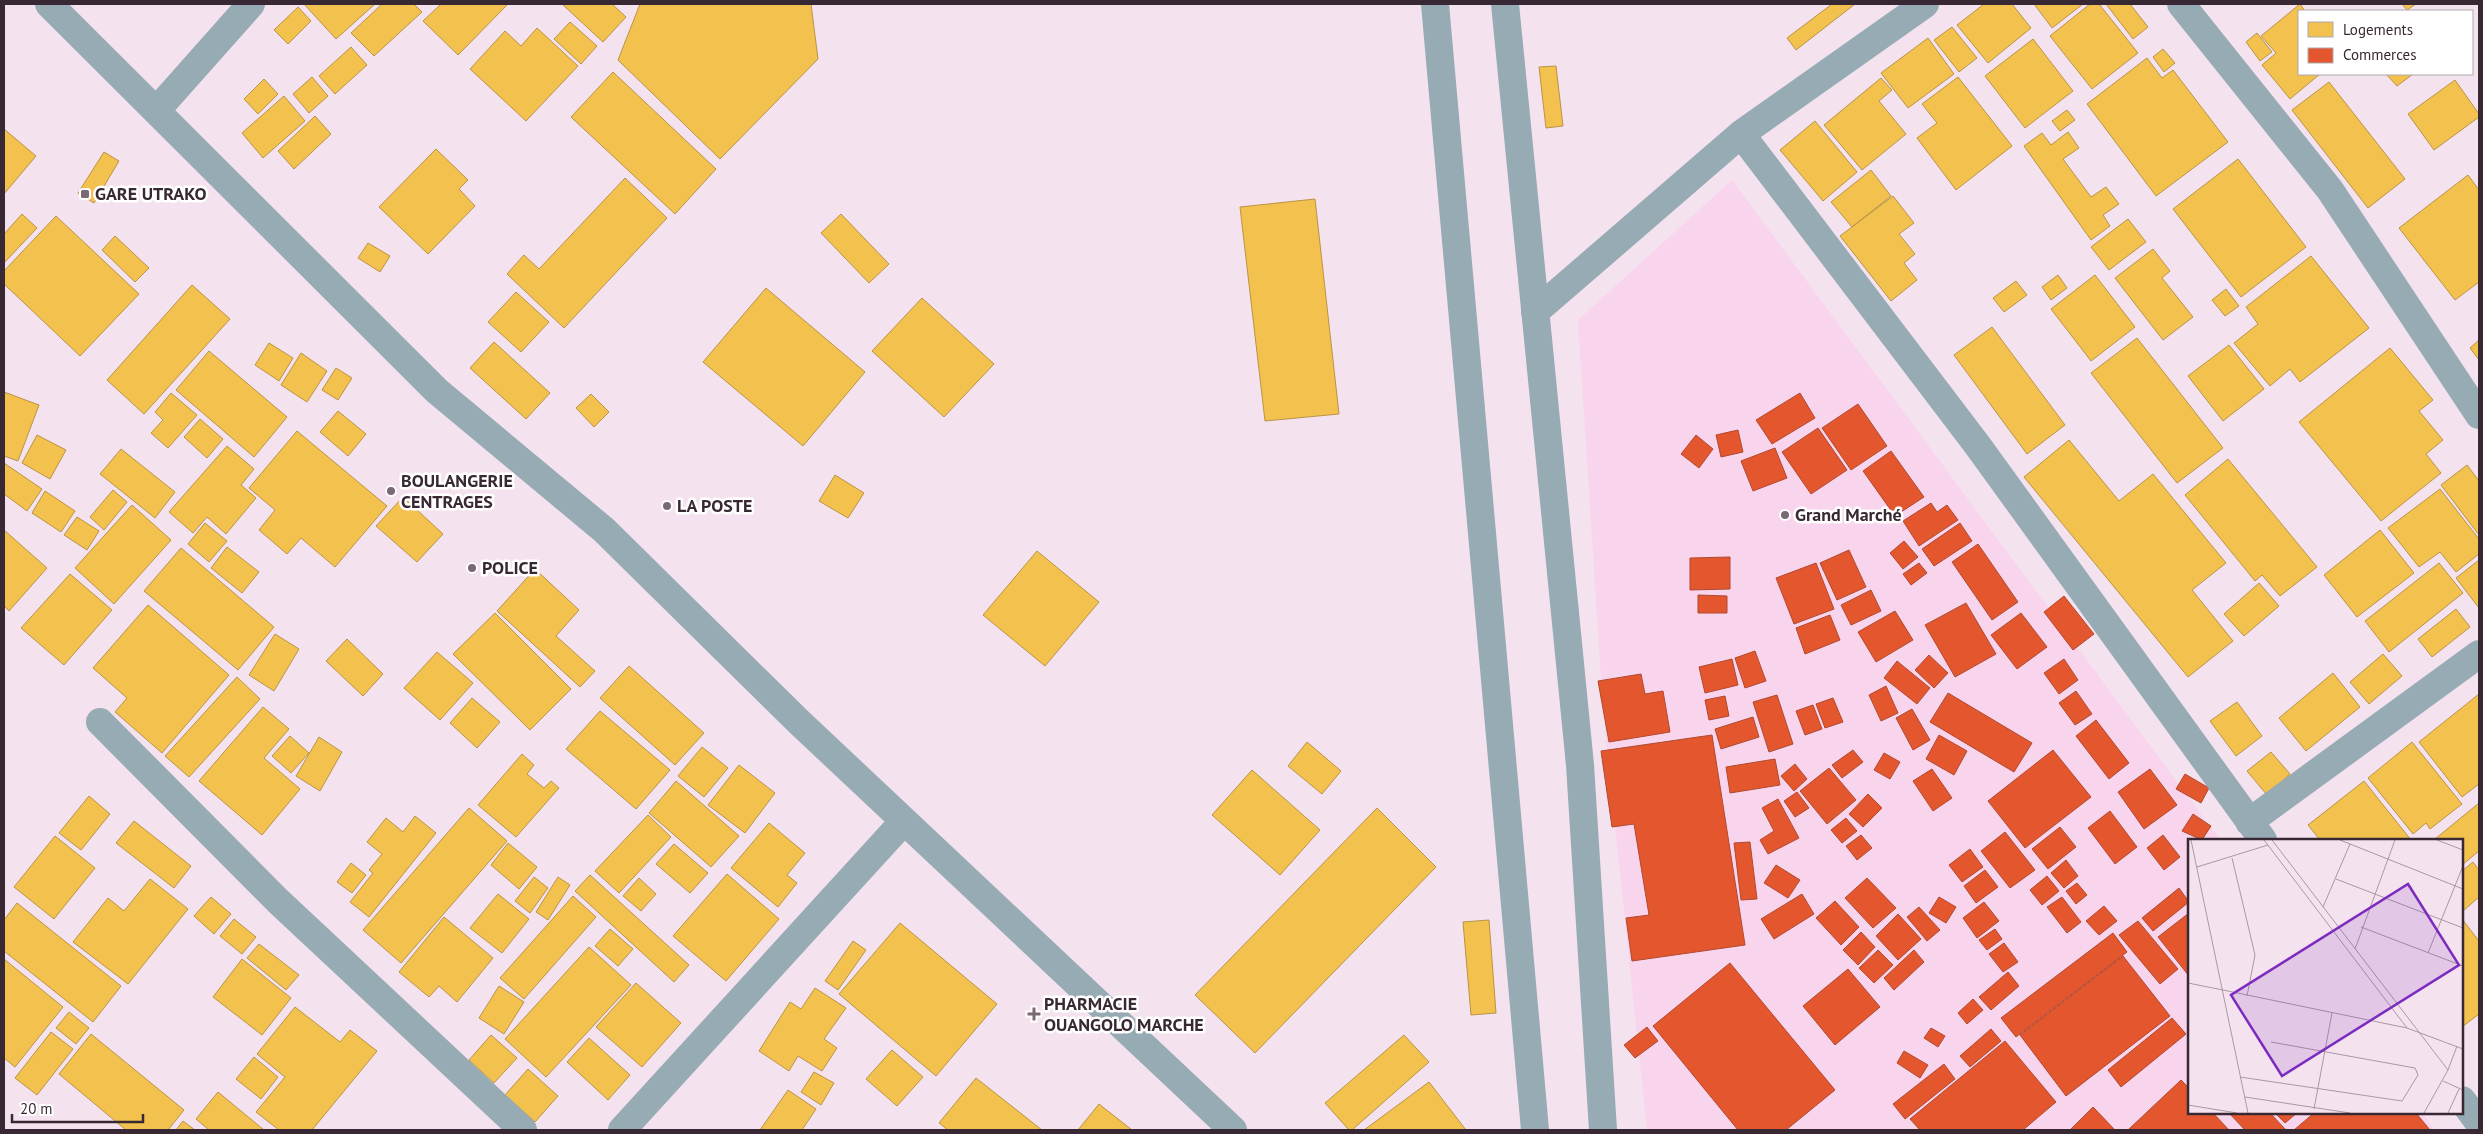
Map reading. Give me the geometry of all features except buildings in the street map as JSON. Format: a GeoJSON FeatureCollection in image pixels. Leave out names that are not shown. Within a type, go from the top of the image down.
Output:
{"type":"FeatureCollection","features":[{"type":"Feature","properties":{"kind":"street"},"geometry":{"type":"LineString","coordinates":[[49,4],[437,390],[604,530],[799,722],[1233,1130]]}},
{"type":"Feature","properties":{"kind":"street"},"geometry":{"type":"LineString","coordinates":[[156,111],[251,4]]}},
{"type":"Feature","properties":{"kind":"street"},"geometry":{"type":"LineString","coordinates":[[1435,4],[1535,1130]]}},
{"type":"Feature","properties":{"kind":"street"},"geometry":{"type":"LineString","coordinates":[[1505,4],[1580,765],[1603,1130]]}},
{"type":"Feature","properties":{"kind":"street"},"geometry":{"type":"LineString","coordinates":[[1534,312],[1741,134],[1925,4]]}},
{"type":"Feature","properties":{"kind":"street"},"geometry":{"type":"LineString","coordinates":[[2181,4],[2330,190],[2479,415]]}},
{"type":"Feature","properties":{"kind":"street"},"geometry":{"type":"LineString","coordinates":[[1741,134],[1978,446],[2256,831],[2479,654]]}},
{"type":"Feature","properties":{"kind":"street"},"geometry":{"type":"LineString","coordinates":[[100,722],[278,901],[523,1130]]}},
{"type":"Feature","properties":{"kind":"street"},"geometry":{"type":"LineString","coordinates":[[622,1130],[904,821]]}},
{"type":"Feature","properties":{"kind":"street"},"geometry":{"type":"LineString","coordinates":[[2463,1101],[2479,1123]]}},
{"type":"Feature","properties":{"kind":"shaded area","name":"Grand Marché"},"geometry":{"type":"Polygon","coordinates":[[[1732,180],[2219,839],[2188,839],[2188,1114],[2423,1114],[2435,1130],[1647,1130],[1603,710],[1578,320],[1732,180]]]}},
{"type":"Feature","properties":{"kind":"place","name":"GARE UTRAKO"},"geometry":{"type":"Point","coordinates":[85,194]}},
{"type":"Feature","properties":{"kind":"place","name":"BOULANGERIE CENTRAGES"},"geometry":{"type":"Point","coordinates":[391,491]}},
{"type":"Feature","properties":{"kind":"place","name":"LA POSTE"},"geometry":{"type":"Point","coordinates":[667,506]}},
{"type":"Feature","properties":{"kind":"place","name":"Grand Marché"},"geometry":{"type":"Point","coordinates":[1785,515]}},
{"type":"Feature","properties":{"kind":"place","name":"POLICE"},"geometry":{"type":"Point","coordinates":[472,568]}},
{"type":"Feature","properties":{"kind":"place","name":"PHARMACIE OUANGOLO MARCHE"},"geometry":{"type":"Point","coordinates":[1034,1014]}}]}
